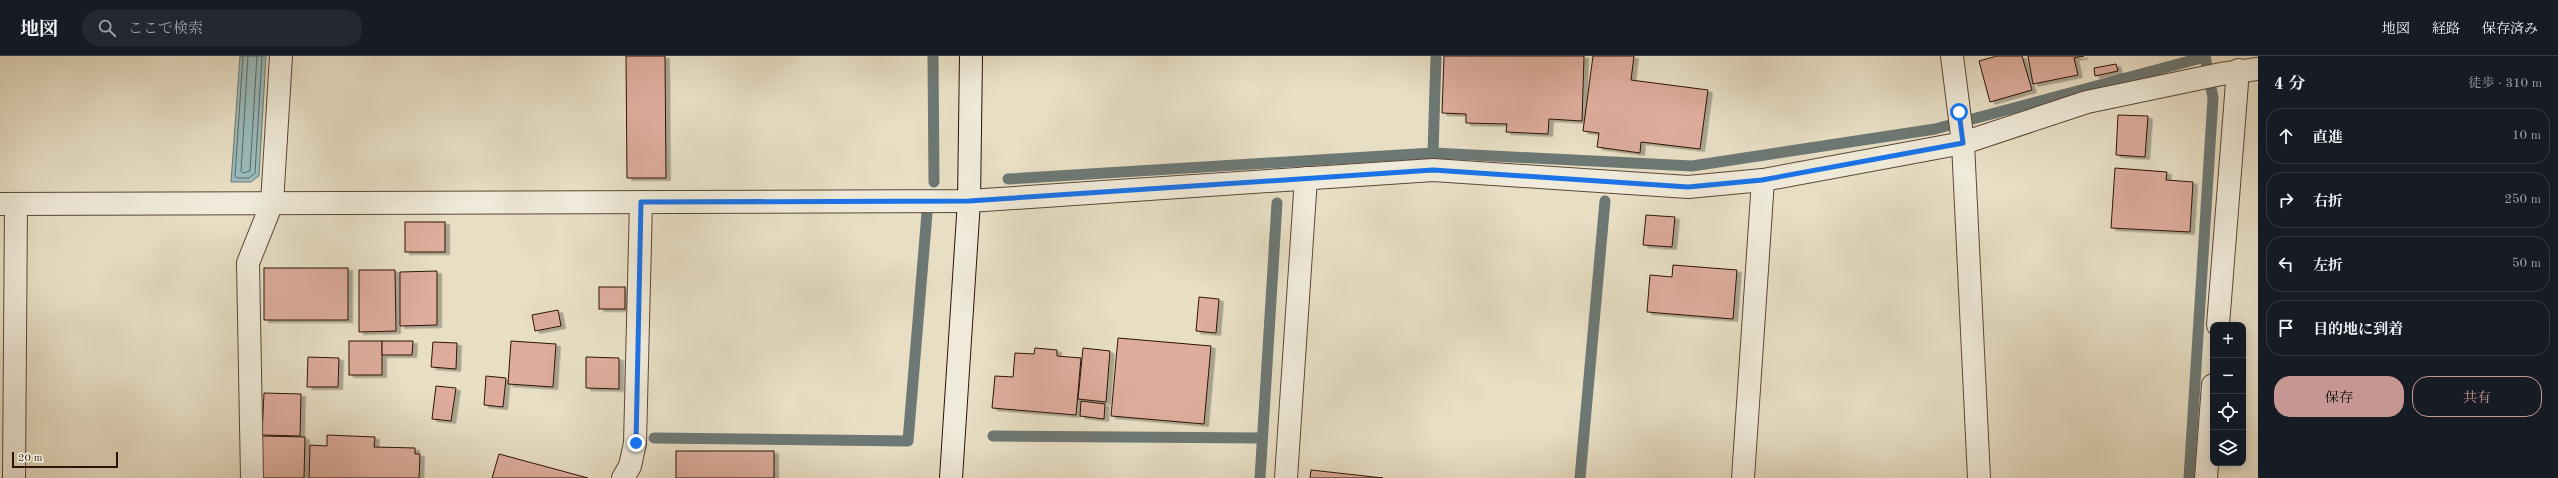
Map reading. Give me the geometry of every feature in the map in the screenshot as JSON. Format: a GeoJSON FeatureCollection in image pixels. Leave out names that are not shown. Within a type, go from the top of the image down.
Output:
{"type":"FeatureCollection","features":[{"type":"Feature","properties":{"kind":"street"},"geometry":{"type":"LineString","coordinates":[[252,478],[248,263],[272,203],[281,56]]}},
{"type":"Feature","properties":{"kind":"street"},"geometry":{"type":"LineString","coordinates":[[950,478],[969,201],[971,56]]}},
{"type":"Feature","properties":{"kind":"street"},"geometry":{"type":"LineString","coordinates":[[1952,56],[1961,129],[1979,478]]}},
{"type":"Feature","properties":{"kind":"street"},"geometry":{"type":"LineString","coordinates":[[14,478],[8,204],[969,201],[1433,170],[1688,187],[1762,180],[1961,129],[2199,78],[2239,71],[2218,322]]}},
{"type":"Feature","properties":{"kind":"street"},"geometry":{"type":"LineString","coordinates":[[1286,478],[1306,178]]}},
{"type":"Feature","properties":{"kind":"street"},"geometry":{"type":"LineString","coordinates":[[1743,478],[1762,180]]}},
{"type":"Feature","properties":{"kind":"street"},"geometry":{"type":"LineString","coordinates":[[623,478],[630,466],[636,443],[641,202]]}},
{"type":"Feature","properties":{"kind":"street"},"geometry":{"type":"LineString","coordinates":[[2206,478],[2212,394]]}},
{"type":"Feature","properties":{"kind":"water"},"geometry":{"type":"Polygon","coordinates":[[[240,56],[266,56],[259,176],[251,182],[231,182],[240,56]]]}},
{"type":"Feature","properties":{"kind":"building"},"geometry":{"type":"Polygon","coordinates":[[[626,56],[665,56],[666,178],[627,178],[626,56]]]}},
{"type":"Feature","properties":{"kind":"building"},"geometry":{"type":"Polygon","coordinates":[[[1444,56],[1584,56],[1582,121],[1549,119],[1548,134],[1506,132],[1507,124],[1466,123],[1466,114],[1442,113],[1444,56]]]}},
{"type":"Feature","properties":{"kind":"building"},"geometry":{"type":"Polygon","coordinates":[[[1593,56],[1634,56],[1631,80],[1708,90],[1700,149],[1641,142],[1640,153],[1597,147],[1599,133],[1583,131],[1593,56]]]}},
{"type":"Feature","properties":{"kind":"building"},"geometry":{"type":"Polygon","coordinates":[[[1997,56],[2022,56],[2032,90],[1990,102],[1979,61],[1997,56]]]}},
{"type":"Feature","properties":{"kind":"building"},"geometry":{"type":"Polygon","coordinates":[[[2028,56],[2084,56],[2074,58],[2078,75],[2033,84],[2028,56]]]}},
{"type":"Feature","properties":{"kind":"building"},"geometry":{"type":"Polygon","coordinates":[[[2116,64],[2118,71],[2095,76],[2094,68],[2116,64]]]}},
{"type":"Feature","properties":{"kind":"building"},"geometry":{"type":"Polygon","coordinates":[[[2118,115],[2148,116],[2145,157],[2116,155],[2118,115]]]}},
{"type":"Feature","properties":{"kind":"building"},"geometry":{"type":"Polygon","coordinates":[[[2115,168],[2167,172],[2166,180],[2193,182],[2190,232],[2111,228],[2115,168]]]}},
{"type":"Feature","properties":{"kind":"building"},"geometry":{"type":"Polygon","coordinates":[[[1646,215],[1675,217],[1672,247],[1643,245],[1646,215]]]}},
{"type":"Feature","properties":{"kind":"building"},"geometry":{"type":"Polygon","coordinates":[[[405,222],[445,222],[445,252],[405,252],[405,222]]]}},
{"type":"Feature","properties":{"kind":"building"},"geometry":{"type":"Polygon","coordinates":[[[1673,265],[1737,270],[1733,319],[1647,312],[1650,275],[1672,277],[1673,265]]]}},
{"type":"Feature","properties":{"kind":"building"},"geometry":{"type":"Polygon","coordinates":[[[264,268],[348,268],[348,320],[264,320],[264,268]]]}},
{"type":"Feature","properties":{"kind":"building"},"geometry":{"type":"Polygon","coordinates":[[[359,270],[395,270],[396,331],[359,332],[359,270]]]}},
{"type":"Feature","properties":{"kind":"building"},"geometry":{"type":"Polygon","coordinates":[[[437,271],[437,325],[400,326],[400,272],[437,271]]]}},
{"type":"Feature","properties":{"kind":"building"},"geometry":{"type":"Polygon","coordinates":[[[599,287],[625,287],[625,309],[599,309],[599,287]]]}},
{"type":"Feature","properties":{"kind":"building"},"geometry":{"type":"Polygon","coordinates":[[[1199,297],[1219,299],[1216,333],[1196,331],[1199,297]]]}},
{"type":"Feature","properties":{"kind":"building"},"geometry":{"type":"Polygon","coordinates":[[[558,310],[561,326],[535,331],[532,315],[558,310]]]}},
{"type":"Feature","properties":{"kind":"building"},"geometry":{"type":"Polygon","coordinates":[[[1118,338],[1211,346],[1204,424],[1111,416],[1118,338]]]}},
{"type":"Feature","properties":{"kind":"building"},"geometry":{"type":"Polygon","coordinates":[[[349,341],[382,341],[382,375],[349,375],[349,341]]]}},
{"type":"Feature","properties":{"kind":"building"},"geometry":{"type":"Polygon","coordinates":[[[382,341],[413,341],[412,355],[382,355],[382,341]]]}},
{"type":"Feature","properties":{"kind":"building"},"geometry":{"type":"Polygon","coordinates":[[[511,341],[556,344],[553,387],[508,384],[511,341]]]}},
{"type":"Feature","properties":{"kind":"building"},"geometry":{"type":"Polygon","coordinates":[[[433,342],[457,343],[456,369],[431,367],[433,342]]]}},
{"type":"Feature","properties":{"kind":"building"},"geometry":{"type":"Polygon","coordinates":[[[1035,348],[1057,350],[1057,356],[1081,358],[1076,415],[992,408],[995,376],[1013,377],[1015,353],[1034,354],[1035,348]]]}},
{"type":"Feature","properties":{"kind":"building"},"geometry":{"type":"Polygon","coordinates":[[[1083,348],[1110,351],[1106,402],[1078,399],[1083,348]]]}},
{"type":"Feature","properties":{"kind":"building"},"geometry":{"type":"Polygon","coordinates":[[[308,357],[339,358],[338,387],[307,387],[308,357]]]}},
{"type":"Feature","properties":{"kind":"building"},"geometry":{"type":"Polygon","coordinates":[[[586,357],[619,358],[619,389],[586,388],[586,357]]]}},
{"type":"Feature","properties":{"kind":"building"},"geometry":{"type":"Polygon","coordinates":[[[486,376],[506,378],[503,407],[484,405],[486,376]]]}},
{"type":"Feature","properties":{"kind":"building"},"geometry":{"type":"Polygon","coordinates":[[[436,386],[456,388],[451,421],[432,419],[436,386]]]}},
{"type":"Feature","properties":{"kind":"building"},"geometry":{"type":"Polygon","coordinates":[[[264,393],[301,394],[300,436],[262,435],[264,393]]]}},
{"type":"Feature","properties":{"kind":"building"},"geometry":{"type":"Polygon","coordinates":[[[1081,401],[1105,404],[1104,419],[1080,416],[1081,401]]]}},
{"type":"Feature","properties":{"kind":"building"},"geometry":{"type":"Polygon","coordinates":[[[327,435],[375,437],[374,447],[415,448],[415,454],[420,454],[419,478],[309,478],[310,445],[327,446],[327,435]]]}},
{"type":"Feature","properties":{"kind":"building"},"geometry":{"type":"Polygon","coordinates":[[[262,436],[305,437],[304,478],[261,478],[262,436]]]}},
{"type":"Feature","properties":{"kind":"building"},"geometry":{"type":"Polygon","coordinates":[[[676,451],[774,451],[774,478],[676,478],[676,451]]]}},
{"type":"Feature","properties":{"kind":"building"},"geometry":{"type":"Polygon","coordinates":[[[499,454],[588,478],[492,478],[499,454]]]}},
{"type":"Feature","properties":{"kind":"building"},"geometry":{"type":"Polygon","coordinates":[[[1311,470],[1383,478],[1310,478],[1311,470]]]}},
{"type":"Feature","properties":{"kind":"waterway"},"geometry":{"type":"LineString","coordinates":[[933,56],[934,182]]}},
{"type":"Feature","properties":{"kind":"waterway"},"geometry":{"type":"LineString","coordinates":[[1433,153],[1436,56]]}},
{"type":"Feature","properties":{"kind":"waterway"},"geometry":{"type":"LineString","coordinates":[[2189,478],[2213,98],[2205,56]]}},
{"type":"Feature","properties":{"kind":"waterway"},"geometry":{"type":"LineString","coordinates":[[1008,179],[1433,153],[1692,166],[1935,129],[2205,57]]}},
{"type":"Feature","properties":{"kind":"waterway"},"geometry":{"type":"LineString","coordinates":[[1580,478],[1605,201]]}},
{"type":"Feature","properties":{"kind":"waterway"},"geometry":{"type":"LineString","coordinates":[[1260,478],[1277,203]]}},
{"type":"Feature","properties":{"kind":"waterway"},"geometry":{"type":"LineString","coordinates":[[654,438],[908,441],[927,213]]}},
{"type":"Feature","properties":{"kind":"waterway"},"geometry":{"type":"LineString","coordinates":[[993,436],[1262,438]]}},
{"type":"Feature","properties":{"kind":"route"},"geometry":{"type":"LineString","coordinates":[[636,443],[641,202],[969,201],[1433,170],[1688,187],[1762,180],[1963,143],[1959,112]]}}]}
